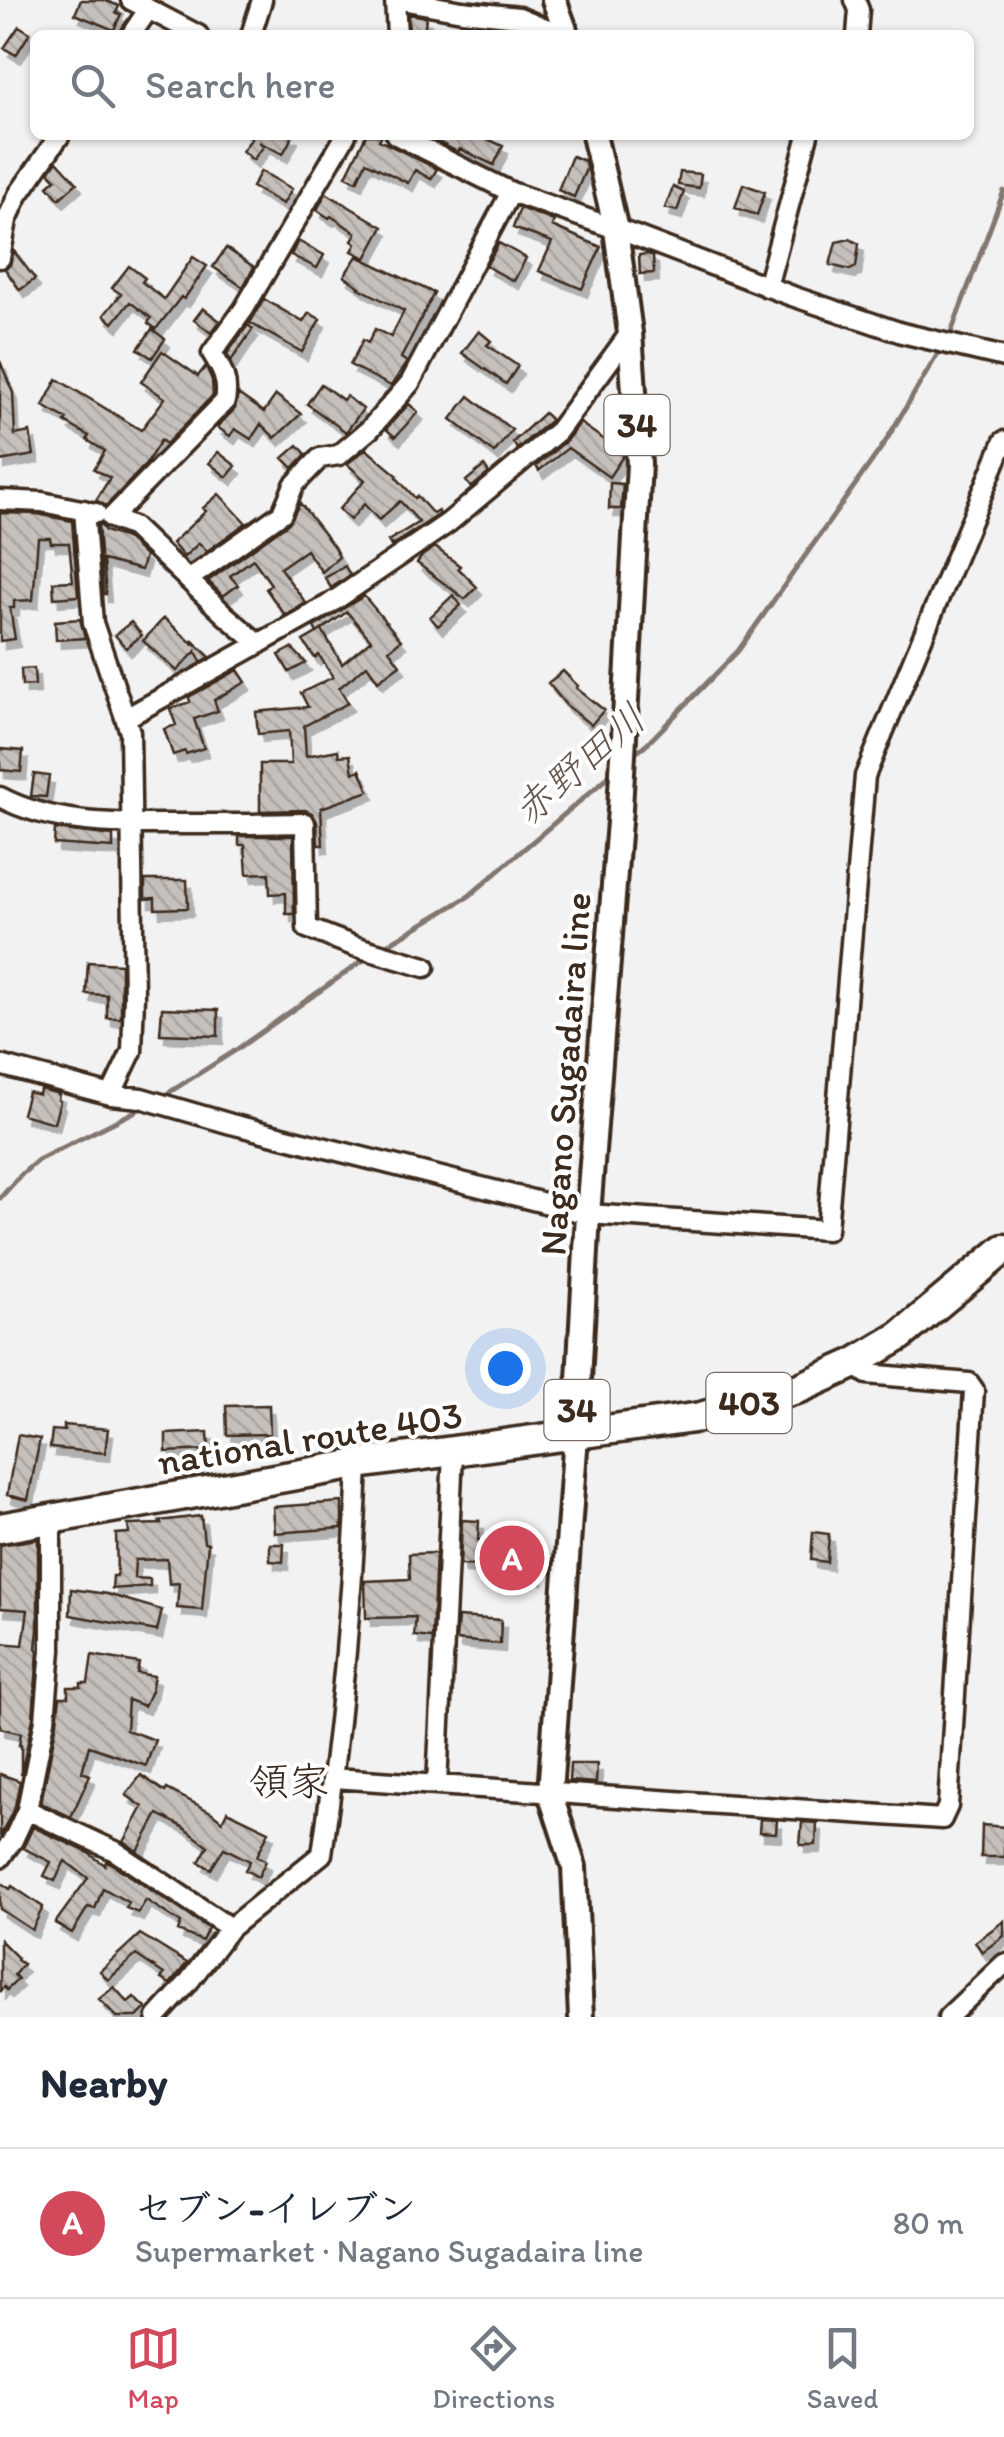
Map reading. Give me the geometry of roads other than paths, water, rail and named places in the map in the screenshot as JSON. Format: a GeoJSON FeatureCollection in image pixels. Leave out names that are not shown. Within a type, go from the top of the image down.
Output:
{"type":"FeatureCollection","features":[{"type":"Feature","properties":{"kind":"highway","name":"national route 403"},"geometry":{"type":"LineString","coordinates":[[0,1528],[358,1464],[701,1417],[800,1388],[853,1364],[900,1336],[1004,1250]]}},
{"type":"Feature","properties":{"kind":"main road"},"geometry":{"type":"LineString","coordinates":[[554,0],[563,30]]}},
{"type":"Feature","properties":{"kind":"main road","name":"Nagano Sugadaira line"},"geometry":{"type":"LineString","coordinates":[[580,2017],[574,1867],[550,1792],[640,464],[630,333],[616,230],[595,140]]}},
{"type":"Feature","properties":{"kind":"street"},"geometry":{"type":"LineString","coordinates":[[131,0],[188,30]]}},
{"type":"Feature","properties":{"kind":"street"},"geometry":{"type":"LineString","coordinates":[[253,30],[262,0]]}},
{"type":"Feature","properties":{"kind":"street"},"geometry":{"type":"LineString","coordinates":[[397,30],[398,0],[519,18],[551,30]]}},
{"type":"Feature","properties":{"kind":"street"},"geometry":{"type":"LineString","coordinates":[[856,0],[858,30]]}},
{"type":"Feature","properties":{"kind":"street"},"geometry":{"type":"LineString","coordinates":[[134,30],[148,10]]}},
{"type":"Feature","properties":{"kind":"street"},"geometry":{"type":"LineString","coordinates":[[0,258],[6,220],[18,195],[56,140]]}},
{"type":"Feature","properties":{"kind":"street"},"geometry":{"type":"LineString","coordinates":[[111,518],[225,401],[227,389],[222,370],[212,353],[244,310],[343,140]]}},
{"type":"Feature","properties":{"kind":"street"},"geometry":{"type":"LineString","coordinates":[[406,140],[511,192],[767,286],[902,333],[1004,357]]}},
{"type":"Feature","properties":{"kind":"street"},"geometry":{"type":"LineString","coordinates":[[767,286],[807,140]]}},
{"type":"Feature","properties":{"kind":"street"},"geometry":{"type":"LineString","coordinates":[[189,579],[282,513],[294,486],[320,458],[339,455],[370,430],[410,384],[511,192]]}},
{"type":"Feature","properties":{"kind":"street"},"geometry":{"type":"LineString","coordinates":[[126,718],[328,606],[462,512],[558,431],[630,333]]}},
{"type":"Feature","properties":{"kind":"street"},"geometry":{"type":"LineString","coordinates":[[0,1065],[588,1214],[827,1230],[865,776],[1004,440]]}},
{"type":"Feature","properties":{"kind":"street"},"geometry":{"type":"LineString","coordinates":[[0,500],[84,510],[134,527],[259,644]]}},
{"type":"Feature","properties":{"kind":"street"},"geometry":{"type":"LineString","coordinates":[[84,510],[93,623],[130,732],[132,1051],[111,1095]]}},
{"type":"Feature","properties":{"kind":"street"},"geometry":{"type":"LineString","coordinates":[[0,797],[60,817],[130,824],[305,824],[308,928],[424,967]]}},
{"type":"Feature","properties":{"kind":"street"},"geometry":{"type":"LineString","coordinates":[[334,1778],[942,1819],[948,1806],[974,1390],[969,1383],[867,1374],[853,1364]]}},
{"type":"Feature","properties":{"kind":"street"},"geometry":{"type":"LineString","coordinates":[[437,1785],[453,1453]]}},
{"type":"Feature","properties":{"kind":"street"},"geometry":{"type":"LineString","coordinates":[[158,2017],[230,1928],[322,1854],[334,1778],[358,1464]]}},
{"type":"Feature","properties":{"kind":"street"},"geometry":{"type":"LineString","coordinates":[[0,1858],[14,1840],[27,1810],[45,1720],[52,1650],[51,1519]]}},
{"type":"Feature","properties":{"kind":"street"},"geometry":{"type":"LineString","coordinates":[[27,1810],[115,1851],[230,1928]]}},
{"type":"Feature","properties":{"kind":"street"},"geometry":{"type":"LineString","coordinates":[[948,2017],[1004,1964]]}},
{"type":"Feature","properties":{"kind":"waterway","name":"赤野田川"},"geometry":{"type":"LineString","coordinates":[[631,757],[738,651],[884,444],[952,330],[1004,191]]}},
{"type":"Feature","properties":{"kind":"waterway","name":"赤野田川"},"geometry":{"type":"LineString","coordinates":[[382,948],[469,896],[615,771]]}},
{"type":"Feature","properties":{"kind":"waterway","name":"赤野田川"},"geometry":{"type":"LineString","coordinates":[[162,1097],[368,957]]}},
{"type":"Feature","properties":{"kind":"waterway","name":"赤野田川"},"geometry":{"type":"LineString","coordinates":[[0,1198],[38,1160],[148,1105]]}},
{"type":"Feature","properties":{"kind":"place","name":"セブン-イレブン"},"geometry":{"type":"Point","coordinates":[512,1558]}},
{"type":"Feature","properties":{"kind":"district","name":"領家"},"geometry":{"type":"Point","coordinates":[289,1781]}}]}
